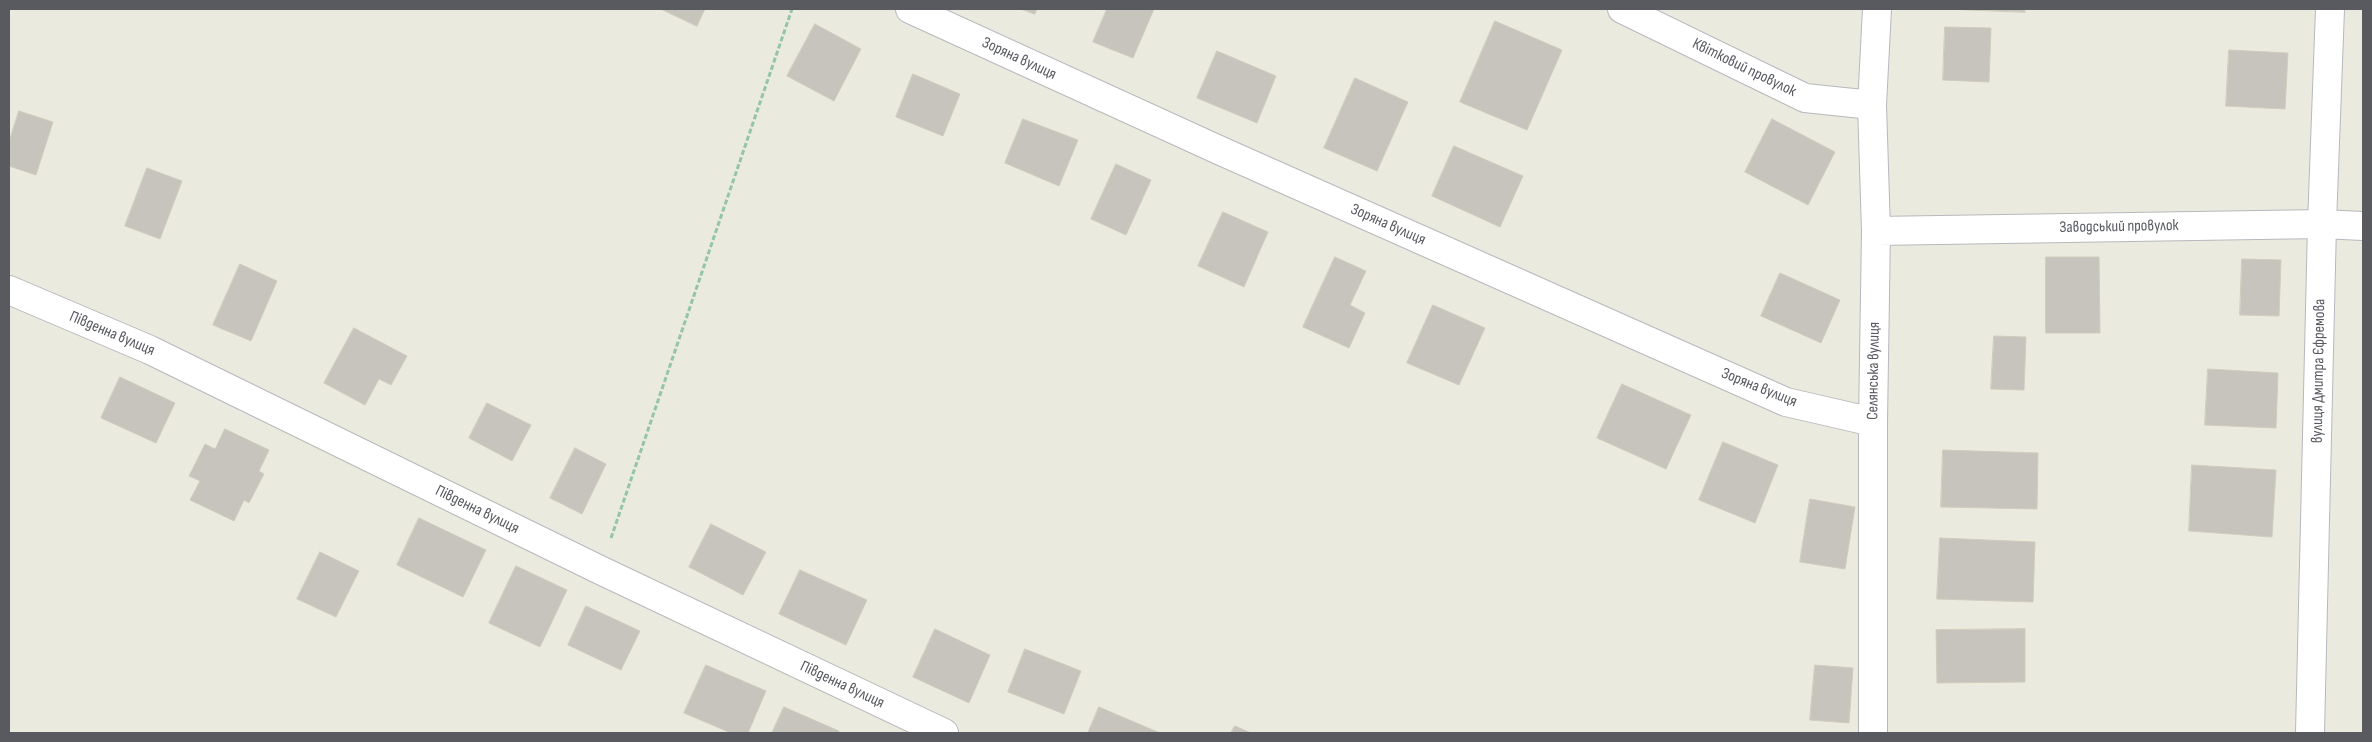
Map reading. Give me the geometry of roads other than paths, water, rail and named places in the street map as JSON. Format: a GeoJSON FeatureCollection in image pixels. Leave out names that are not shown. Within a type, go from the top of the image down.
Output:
{"type":"FeatureCollection","features":[{"type":"Feature","properties":{"kind":"street","name":"Зоряна вулиця"},"geometry":{"type":"LineString","coordinates":[[910,9],[1230,155],[1786,402],[1873,422]]}},
{"type":"Feature","properties":{"kind":"street","name":"Квітковий провулок"},"geometry":{"type":"LineString","coordinates":[[1622,9],[1806,98],[1872,105]]}},
{"type":"Feature","properties":{"kind":"street","name":"Селянська вулиця"},"geometry":{"type":"LineString","coordinates":[[1873,733],[1873,422],[1876,231],[1872,105],[1877,9]]}},
{"type":"Feature","properties":{"kind":"street","name":"вулиця Дмитра Єфремова"},"geometry":{"type":"LineString","coordinates":[[2310,733],[2322,224],[2330,9]]}},
{"type":"Feature","properties":{"kind":"street","name":"Заводський провулок"},"geometry":{"type":"LineString","coordinates":[[1876,231],[2322,224],[2363,226]]}},
{"type":"Feature","properties":{"kind":"street","name":"Південна вулиця"},"geometry":{"type":"LineString","coordinates":[[9,290],[150,350],[600,570],[944,733]]}}]}
